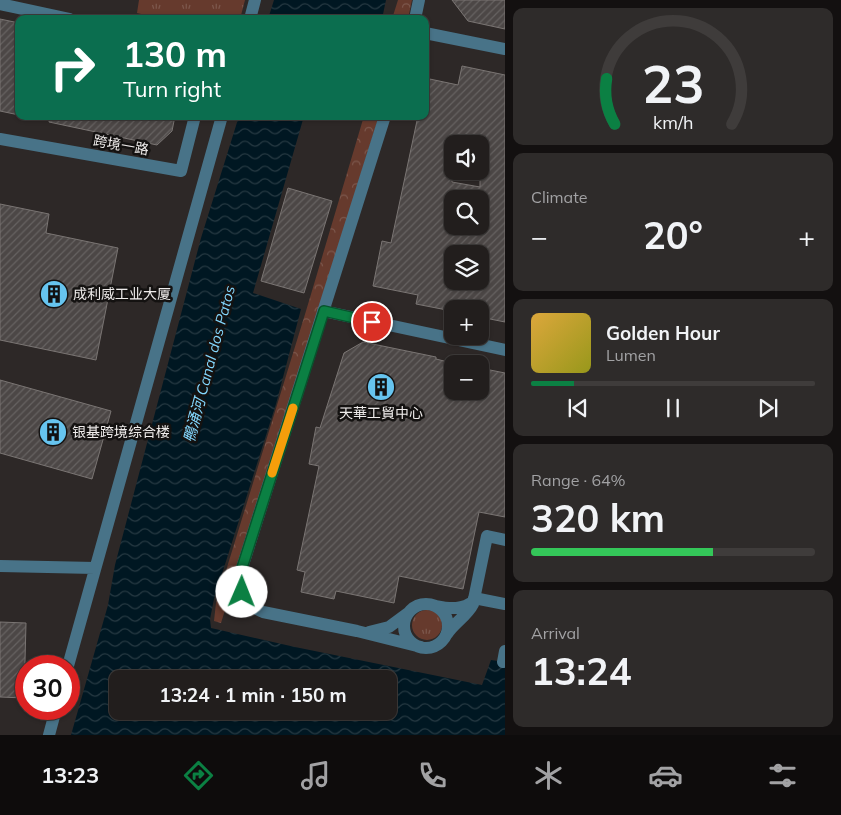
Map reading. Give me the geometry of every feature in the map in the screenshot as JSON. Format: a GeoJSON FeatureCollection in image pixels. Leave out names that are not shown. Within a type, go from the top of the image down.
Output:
{"type":"FeatureCollection","features":[{"type":"Feature","properties":{"kind":"street"},"geometry":{"type":"LineString","coordinates":[[251,15],[255,0]]}},
{"type":"Feature","properties":{"kind":"street"},"geometry":{"type":"LineString","coordinates":[[416,15],[419,0]]}},
{"type":"Feature","properties":{"kind":"street"},"geometry":{"type":"LineString","coordinates":[[0,4],[51,15]]}},
{"type":"Feature","properties":{"kind":"street"},"geometry":{"type":"LineString","coordinates":[[429,34],[505,50]]}},
{"type":"Feature","properties":{"kind":"street","name":"跨境一路"},"geometry":{"type":"LineString","coordinates":[[0,139],[181,171],[194,120]]}},
{"type":"Feature","properties":{"kind":"street"},"geometry":{"type":"LineString","coordinates":[[71,655],[221,120]]}},
{"type":"Feature","properties":{"kind":"street"},"geometry":{"type":"LineString","coordinates":[[384,120],[241,571],[240,584],[242,592],[253,607],[263,612],[428,648],[441,642],[454,625],[468,612],[474,599],[487,536],[505,540]]}},
{"type":"Feature","properties":{"kind":"street"},"geometry":{"type":"LineString","coordinates":[[324,311],[505,350]]}},
{"type":"Feature","properties":{"kind":"street"},"geometry":{"type":"LineString","coordinates":[[0,566],[95,568]]}},
{"type":"Feature","properties":{"kind":"street"},"geometry":{"type":"LineString","coordinates":[[356,632],[376,632],[387,628],[420,605],[429,604],[459,608],[466,606],[474,599]]}},
{"type":"Feature","properties":{"kind":"street"},"geometry":{"type":"LineString","coordinates":[[474,599],[505,604]]}},
{"type":"Feature","properties":{"kind":"street"},"geometry":{"type":"LineString","coordinates":[[434,605],[441,609],[447,618],[448,628],[446,636]]}},
{"type":"Feature","properties":{"kind":"street"},"geometry":{"type":"LineString","coordinates":[[408,613],[405,621],[405,632],[412,642],[421,647]]}},
{"type":"Feature","properties":{"kind":"street"},"geometry":{"type":"LineString","coordinates":[[49,735],[53,720]]}},
{"type":"Feature","properties":{"kind":"green space"},"geometry":{"type":"Polygon","coordinates":[[[139,0],[245,0],[241,15],[146,15],[137,13],[139,0]]]}},
{"type":"Feature","properties":{"kind":"green space"},"geometry":{"type":"Polygon","coordinates":[[[398,0],[412,0],[409,15],[393,15],[398,0]]]}},
{"type":"Feature","properties":{"kind":"green space"},"geometry":{"type":"Polygon","coordinates":[[[363,120],[378,120],[221,623],[214,621],[216,603],[363,120]]]}},
{"type":"Feature","properties":{"kind":"green space"},"geometry":{"type":"Polygon","coordinates":[[[427,610],[437,615],[442,625],[437,635],[427,640],[417,635],[412,625],[417,615],[427,610]]]}},
{"type":"Feature","properties":{"kind":"water"},"geometry":{"type":"Polygon","coordinates":[[[274,0],[386,0],[383,15],[269,15],[274,0]]]}},
{"type":"Feature","properties":{"kind":"water","name":"鴨涌河 Canal dos Patos"},"geometry":{"type":"Polygon","coordinates":[[[238,120],[303,120],[253,293],[301,309],[276,404],[214,599],[210,619],[211,628],[482,685],[491,660],[505,662],[505,735],[71,735],[75,720],[80,720],[80,703],[108,605],[115,565],[201,238],[238,120]]]}},
{"type":"Feature","properties":{"kind":"building"},"geometry":{"type":"Polygon","coordinates":[[[452,0],[505,0],[505,29],[468,21],[452,0]]]}},
{"type":"Feature","properties":{"kind":"building"},"geometry":{"type":"Polygon","coordinates":[[[0,19],[15,22],[15,114],[0,111],[0,19]]]}},
{"type":"Feature","properties":{"kind":"building"},"geometry":{"type":"Polygon","coordinates":[[[462,66],[505,75],[505,322],[489,319],[489,300],[444,300],[444,309],[416,304],[418,295],[373,286],[382,241],[391,243],[417,120],[429,120],[429,79],[458,85],[462,66]]]}},
{"type":"Feature","properties":{"kind":"building"},"geometry":{"type":"Polygon","coordinates":[[[49,120],[174,120],[172,131],[157,145],[49,122],[49,120]]]}},
{"type":"Feature","properties":{"kind":"building"},"geometry":{"type":"Polygon","coordinates":[[[288,188],[332,201],[304,293],[261,281],[288,188]]]}},
{"type":"Feature","properties":{"kind":"building","name":"成利威工业大厦"},"geometry":{"type":"Polygon","coordinates":[[[0,204],[49,214],[46,233],[118,248],[96,360],[0,340],[0,204]]]}},
{"type":"Feature","properties":{"kind":"building"},"geometry":{"type":"Polygon","coordinates":[[[363,342],[436,357],[436,359],[444,361],[444,400],[489,400],[489,370],[505,373],[505,517],[479,512],[463,589],[399,576],[394,603],[336,591],[334,599],[301,592],[305,572],[297,570],[319,466],[309,464],[316,427],[320,428],[344,353],[363,342]]]}},
{"type":"Feature","properties":{"kind":"building","name":"银基跨境综合楼"},"geometry":{"type":"Polygon","coordinates":[[[0,380],[111,411],[92,479],[0,453],[0,380]]]}},
{"type":"Feature","properties":{"kind":"building"},"geometry":{"type":"Polygon","coordinates":[[[0,622],[26,623],[25,655],[15,655],[15,698],[0,697],[0,622]]]}},
{"type":"Feature","properties":{"kind":"slow traffic"},"geometry":{"type":"LineString","coordinates":[[272,473],[293,408]]}},
{"type":"Feature","properties":{"kind":"place","name":"成利威工业大厦"},"geometry":{"type":"Point","coordinates":[54,294]}},
{"type":"Feature","properties":{"kind":"place","name":"天華工貿中心"},"geometry":{"type":"Point","coordinates":[381,387]}},
{"type":"Feature","properties":{"kind":"place","name":"银基跨境综合楼"},"geometry":{"type":"Point","coordinates":[53,432]}},
{"type":"Feature","properties":{"kind":"route"},"geometry":{"type":"LineString","coordinates":[[242,592],[240,582],[241,571],[324,311],[372,322]]}}]}
